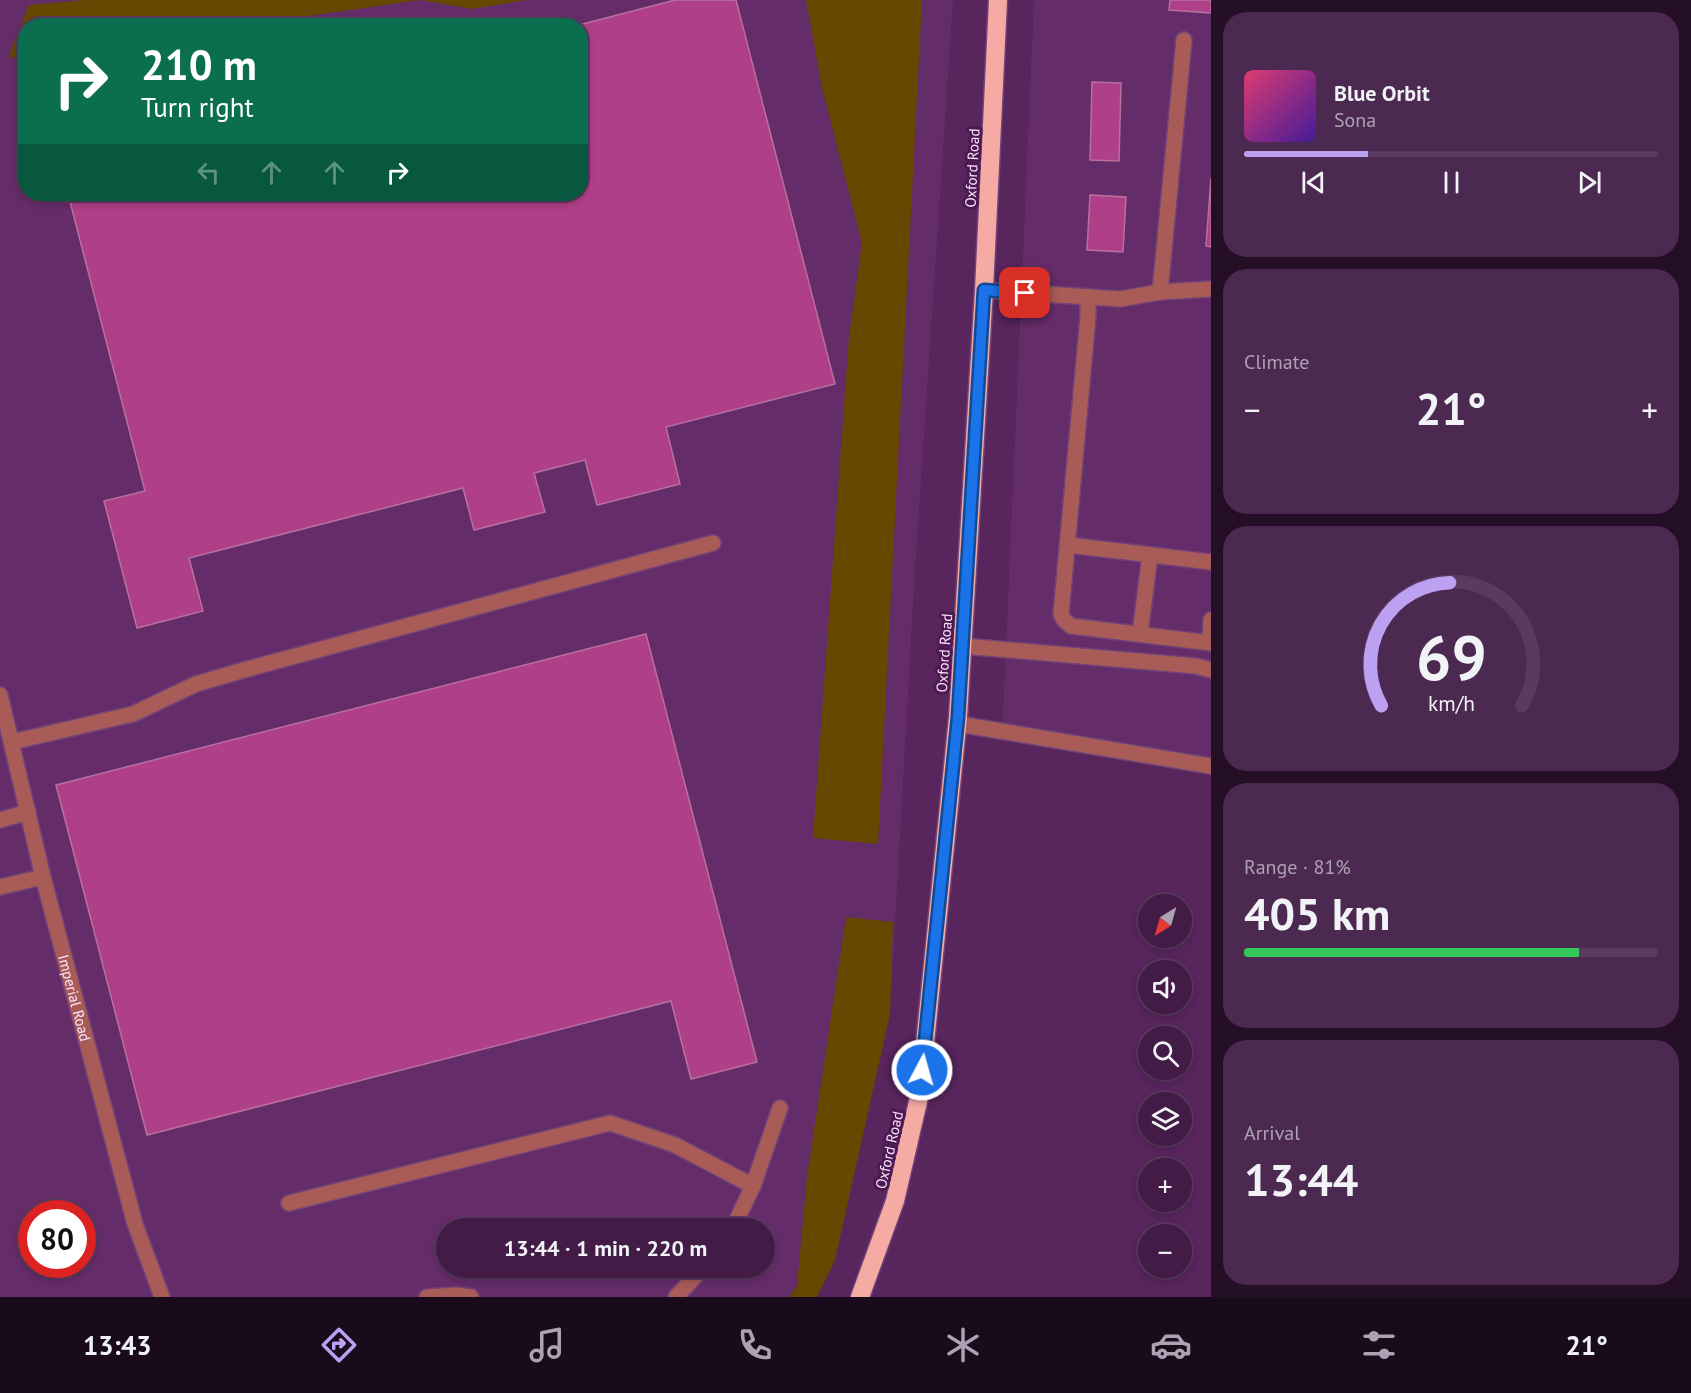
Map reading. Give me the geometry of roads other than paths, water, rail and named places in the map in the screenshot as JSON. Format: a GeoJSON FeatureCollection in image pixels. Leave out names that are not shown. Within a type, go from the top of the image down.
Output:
{"type":"FeatureCollection","features":[{"type":"Feature","properties":{"kind":"highway","name":"Oxford Road"},"geometry":{"type":"LineString","coordinates":[[860,1297],[895,1201],[920,1094],[958,724],[984,290],[998,0]]}},
{"type":"Feature","properties":{"kind":"lane"},"geometry":{"type":"LineString","coordinates":[[1160,292],[1184,40]]}},
{"type":"Feature","properties":{"kind":"lane"},"geometry":{"type":"LineString","coordinates":[[984,290],[1120,299],[1160,292],[1211,290]]}},
{"type":"Feature","properties":{"kind":"lane"},"geometry":{"type":"LineString","coordinates":[[1088,297],[1061,614],[1064,621],[1071,626],[1210,642],[1211,620]]}},
{"type":"Feature","properties":{"kind":"lane"},"geometry":{"type":"LineString","coordinates":[[12,742],[133,714],[196,684],[713,543]]}},
{"type":"Feature","properties":{"kind":"lane"},"geometry":{"type":"LineString","coordinates":[[1068,545],[1211,562]]}},
{"type":"Feature","properties":{"kind":"lane"},"geometry":{"type":"LineString","coordinates":[[1135,661],[1150,555]]}},
{"type":"Feature","properties":{"kind":"lane"},"geometry":{"type":"LineString","coordinates":[[963,646],[1196,666],[1211,670]]}},
{"type":"Feature","properties":{"kind":"lane","name":"Imperial Road"},"geometry":{"type":"LineString","coordinates":[[0,695],[43,877],[135,1224],[162,1297]]}},
{"type":"Feature","properties":{"kind":"lane"},"geometry":{"type":"LineString","coordinates":[[958,724],[1211,765]]}},
{"type":"Feature","properties":{"kind":"lane"},"geometry":{"type":"LineString","coordinates":[[0,820],[28,812]]}},
{"type":"Feature","properties":{"kind":"lane"},"geometry":{"type":"LineString","coordinates":[[0,887],[43,877]]}},
{"type":"Feature","properties":{"kind":"lane"},"geometry":{"type":"LineString","coordinates":[[738,1218],[753,1186],[780,1108]]}},
{"type":"Feature","properties":{"kind":"lane"},"geometry":{"type":"LineString","coordinates":[[289,1203],[610,1123],[675,1145],[753,1186]]}},
{"type":"Feature","properties":{"kind":"lane"},"geometry":{"type":"LineString","coordinates":[[676,1297],[694,1278]]}},
{"type":"Feature","properties":{"kind":"lane"},"geometry":{"type":"LineString","coordinates":[[427,1297],[455,1294],[471,1297]]}}]}
